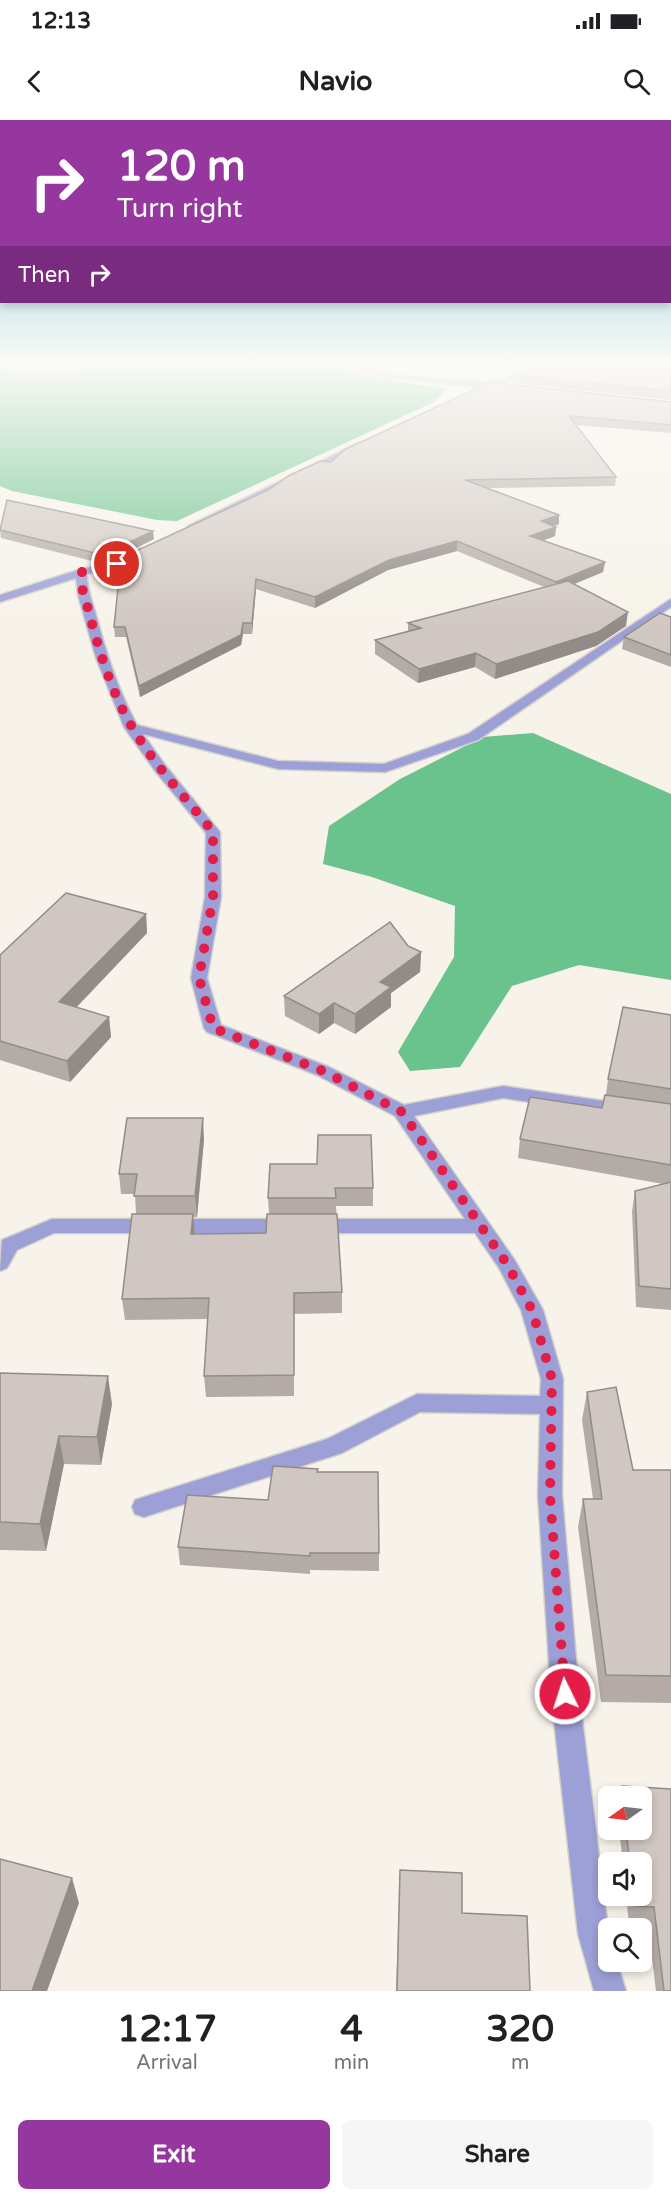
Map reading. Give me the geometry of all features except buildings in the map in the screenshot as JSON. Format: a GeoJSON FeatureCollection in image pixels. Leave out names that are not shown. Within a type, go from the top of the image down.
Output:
{"type":"FeatureCollection","features":[{"type":"Feature","properties":{"kind":"street"},"geometry":{"type":"LineString","coordinates":[[181,531],[346,452]]}},
{"type":"Feature","properties":{"kind":"street"},"geometry":{"type":"LineString","coordinates":[[0,599],[82,572],[117,564],[160,542]]}},
{"type":"Feature","properties":{"kind":"street"},"geometry":{"type":"LineString","coordinates":[[82,572],[80,587],[88,607],[98,650],[131,727],[213,832],[213,897],[199,978],[213,1028],[323,1071],[402,1112],[507,1264],[532,1310],[552,1379],[550,1495],[565,1694],[593,1934],[610,1991]]}},
{"type":"Feature","properties":{"kind":"street"},"geometry":{"type":"LineString","coordinates":[[131,727],[278,765],[385,768],[473,737],[671,602]]}},
{"type":"Feature","properties":{"kind":"street"},"geometry":{"type":"LineString","coordinates":[[402,1112],[503,1092],[671,1117]]}},
{"type":"Feature","properties":{"kind":"street"},"geometry":{"type":"LineString","coordinates":[[0,1263],[9,1245],[52,1226],[481,1226]]}},
{"type":"Feature","properties":{"kind":"street"},"geometry":{"type":"LineString","coordinates":[[144,1507],[333,1446],[417,1403],[552,1405]]}},
{"type":"Feature","properties":{"kind":"green space"},"geometry":{"type":"Polygon","coordinates":[[[0,452],[325,452],[177,521],[157,520],[12,491],[0,486],[0,452]]]}},
{"type":"Feature","properties":{"kind":"green space"},"geometry":{"type":"Polygon","coordinates":[[[533,733],[671,794],[671,980],[579,965],[512,986],[460,1067],[410,1071],[398,1052],[454,957],[455,906],[372,877],[323,864],[329,826],[400,779],[483,737],[533,733]]]}},
{"type":"Feature","properties":{"kind":"route"},"geometry":{"type":"LineString","coordinates":[[117,564],[82,572],[80,587],[88,607],[98,650],[131,727],[213,832],[213,897],[199,978],[213,1028],[323,1071],[402,1112],[507,1264],[532,1310],[552,1379],[550,1495],[565,1694]]}}]}
